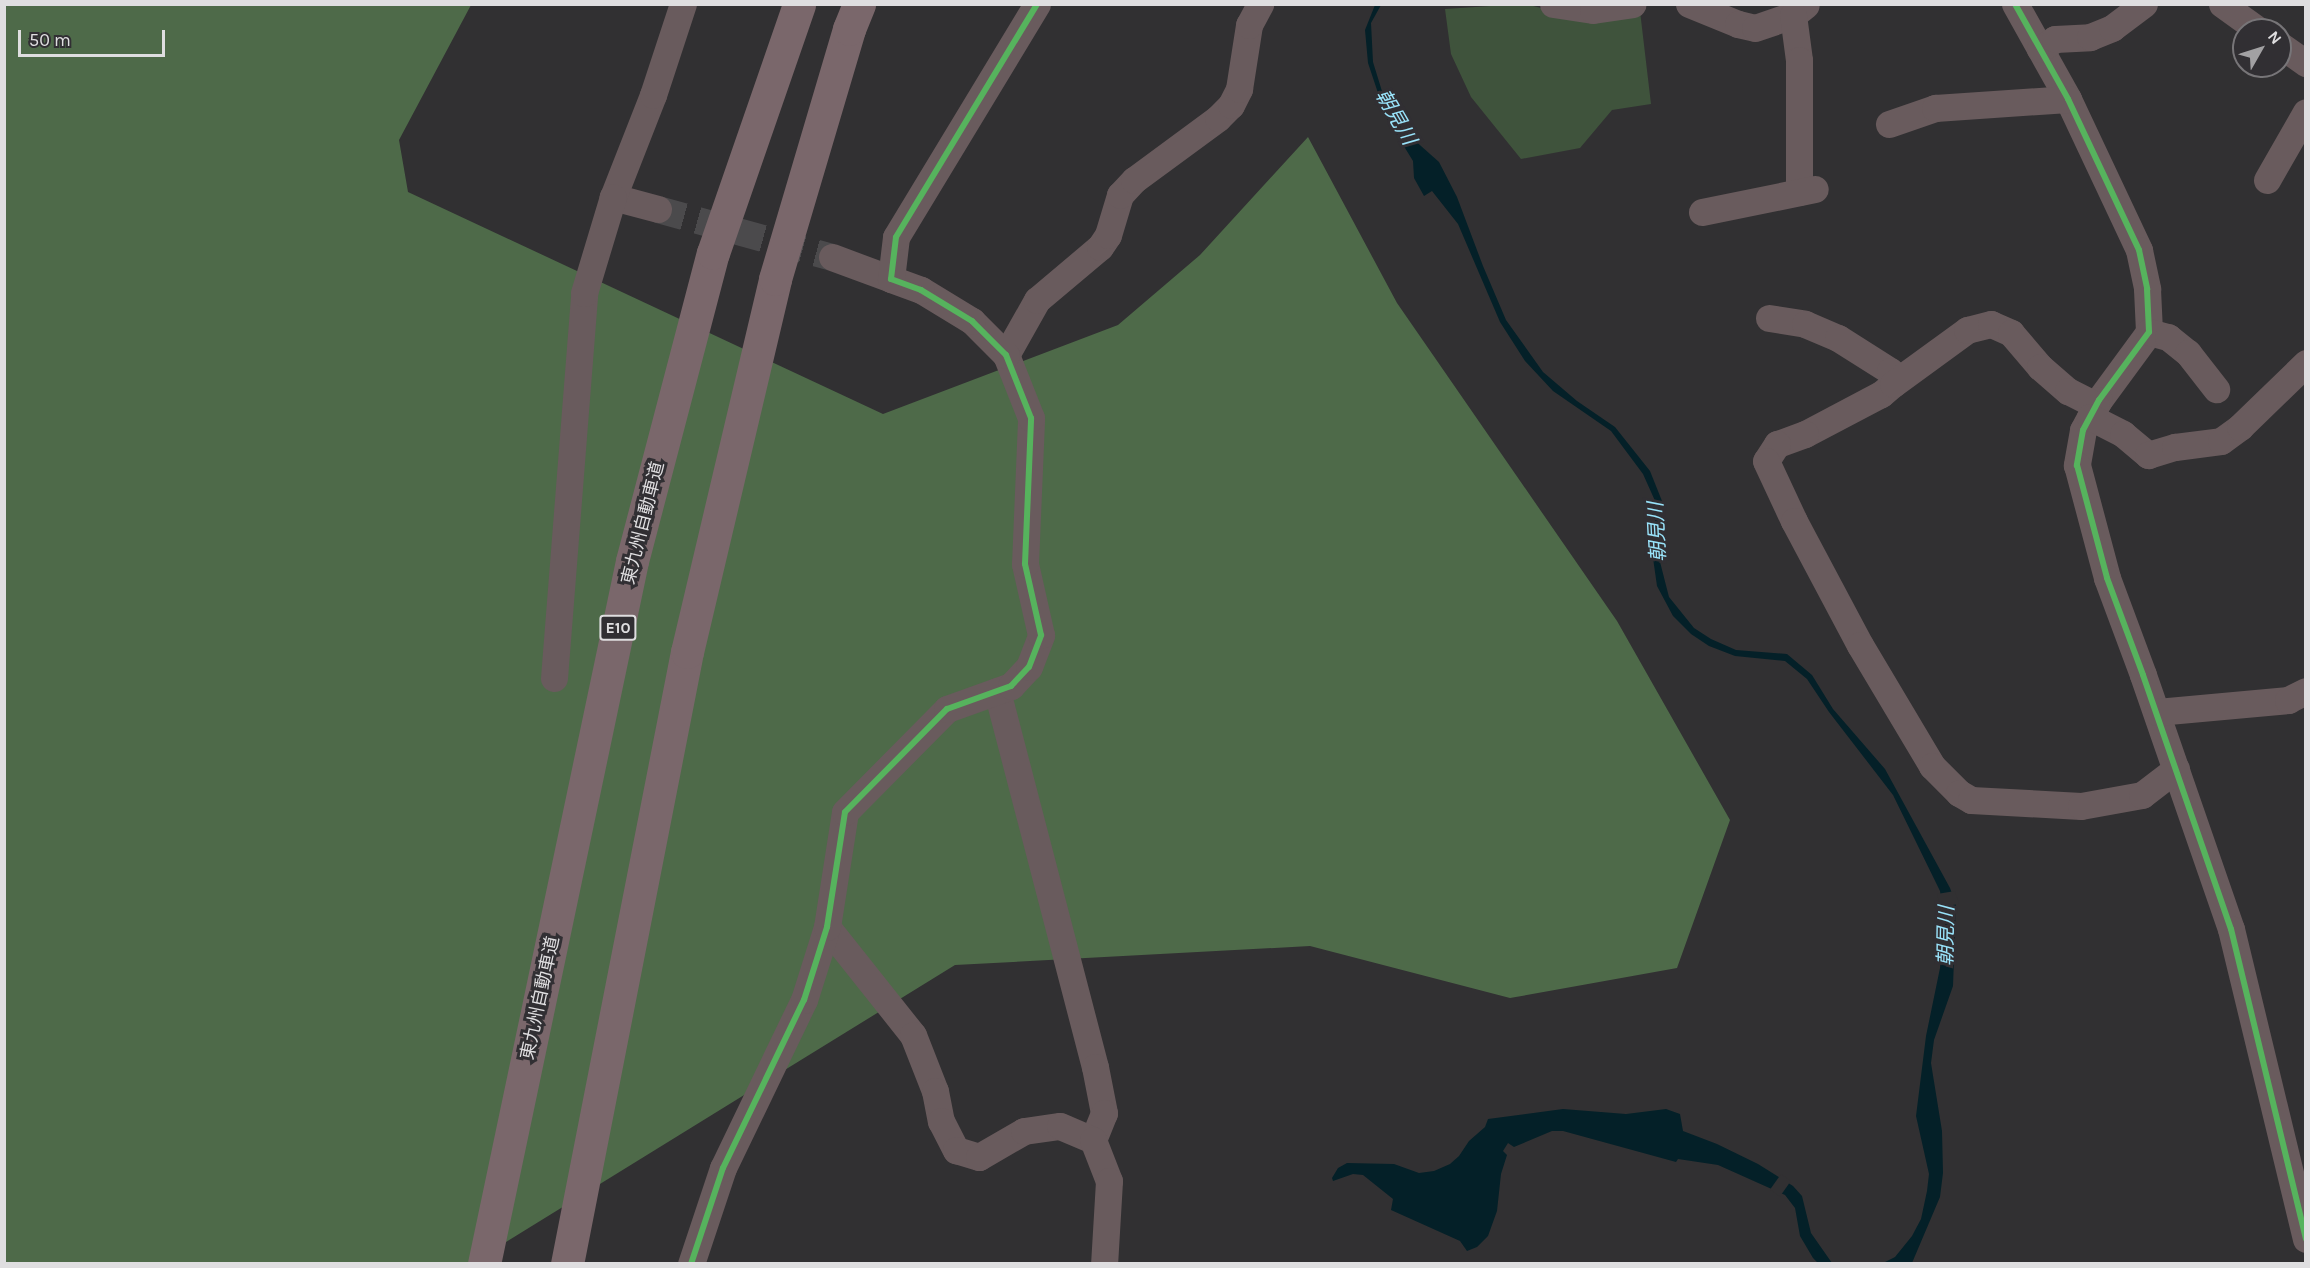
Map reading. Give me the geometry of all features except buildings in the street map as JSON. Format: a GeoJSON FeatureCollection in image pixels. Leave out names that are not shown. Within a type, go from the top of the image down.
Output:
{"type":"FeatureCollection","features":[{"type":"Feature","properties":{"kind":"highway","name":"東九州自動車道"},"geometry":{"type":"LineString","coordinates":[[484,1263],[632,561],[713,253],[799,4]]}},
{"type":"Feature","properties":{"kind":"highway"},"geometry":{"type":"LineString","coordinates":[[567,1263],[696,617],[775,279],[849,29],[859,4]]}},
{"type":"Feature","properties":{"kind":"street"},"geometry":{"type":"LineString","coordinates":[[554,678],[584,293],[614,197],[653,95],[684,4]]}},
{"type":"Feature","properties":{"kind":"street"},"geometry":{"type":"LineString","coordinates":[[891,279],[896,237],[1037,4]]}},
{"type":"Feature","properties":{"kind":"street"},"geometry":{"type":"LineString","coordinates":[[1006,355],[1037,300],[1100,247],[1108,235],[1120,195],[1134,180],[1218,118],[1231,105],[1239,89],[1249,25],[1260,4]]}},
{"type":"Feature","properties":{"kind":"street"},"geometry":{"type":"LineString","coordinates":[[1553,4],[1593,10],[1633,4]]}},
{"type":"Feature","properties":{"kind":"street"},"geometry":{"type":"LineString","coordinates":[[1689,4],[1738,24],[1755,28],[1800,10],[1799,60],[1807,190],[1702,212]]}},
{"type":"Feature","properties":{"kind":"street"},"geometry":{"type":"LineString","coordinates":[[2015,4],[2068,99],[2139,250],[2147,289],[2149,332],[2093,411],[2083,430],[2077,465],[2107,578],[2144,675],[2231,929],[2306,1239]]}},
{"type":"Feature","properties":{"kind":"street"},"geometry":{"type":"LineString","coordinates":[[2040,49],[2055,39],[2090,37],[2112,28],[2144,4]]}},
{"type":"Feature","properties":{"kind":"street"},"geometry":{"type":"LineString","coordinates":[[2222,4],[2242,18]]}},
{"type":"Feature","properties":{"kind":"street"},"geometry":{"type":"LineString","coordinates":[[2292,53],[2306,63]]}},
{"type":"Feature","properties":{"kind":"street"},"geometry":{"type":"LineString","coordinates":[[1889,124],[1935,108],[2068,99]]}},
{"type":"Feature","properties":{"kind":"street"},"geometry":{"type":"LineString","coordinates":[[2267,180],[2306,112]]}},
{"type":"Feature","properties":{"kind":"street"},"geometry":{"type":"LineString","coordinates":[[614,197],[658,208]]}},
{"type":"Feature","properties":{"kind":"street"},"geometry":{"type":"LineString","coordinates":[[691,1263],[723,1168],[804,999],[827,927],[845,812],[947,709],[1011,686],[1029,667],[1041,635],[1025,564],[1031,418],[1006,355],[972,321],[921,290],[832,257]]}},
{"type":"Feature","properties":{"kind":"street"},"geometry":{"type":"LineString","coordinates":[[1769,318],[1805,324],[1838,338],[1890,371],[1893,384]]}},
{"type":"Feature","properties":{"kind":"street"},"geometry":{"type":"LineString","coordinates":[[2176,769],[2142,795],[2081,806],[1971,801],[1959,793],[1932,766],[1860,645],[1794,521],[1766,461],[1777,444],[1805,434],[1863,405],[1967,330],[1991,324],[2011,333],[2040,367],[2148,455],[2175,447],[2221,441],[2240,427],[2306,363]]}},
{"type":"Feature","properties":{"kind":"street"},"geometry":{"type":"LineString","coordinates":[[2149,332],[2169,337],[2188,353],[2216,389]]}},
{"type":"Feature","properties":{"kind":"street"},"geometry":{"type":"LineString","coordinates":[[997,691],[1095,1067],[1104,1113],[1093,1140],[1109,1181],[1104,1263]]}},
{"type":"Feature","properties":{"kind":"street"},"geometry":{"type":"LineString","coordinates":[[2157,712],[2288,700],[2306,691]]}},
{"type":"Feature","properties":{"kind":"street"},"geometry":{"type":"LineString","coordinates":[[827,927],[913,1035],[935,1091],[941,1122],[956,1150],[979,1157],[1024,1131],[1059,1126],[1093,1140]]}},
{"type":"Feature","properties":{"kind":"green space"},"geometry":{"type":"Polygon","coordinates":[[[5,5],[471,5],[399,140],[408,192],[883,414],[1118,325],[1200,255],[1308,137],[1397,303],[1617,621],[1730,820],[1677,968],[1510,998],[1310,946],[955,965],[472,1263],[5,1264],[5,5]]]}},
{"type":"Feature","properties":{"kind":"green space"},"geometry":{"type":"Polygon","coordinates":[[[1529,5],[1562,13],[1640,11],[1651,104],[1612,110],[1580,148],[1521,159],[1471,97],[1451,54],[1445,9],[1529,5]]]}},
{"type":"Feature","properties":{"kind":"water","name":"朝見川"},"geometry":{"type":"Polygon","coordinates":[[[1375,5],[1381,5],[1371,23],[1373,62],[1385,101],[1403,130],[1439,162],[1457,197],[1506,320],[1543,372],[1577,401],[1615,427],[1650,471],[1662,501],[1659,558],[1669,597],[1694,628],[1711,639],[1736,650],[1787,654],[1812,675],[1833,709],[1885,769],[1950,888],[1956,905],[1953,986],[1934,1040],[1931,1063],[1942,1131],[1943,1173],[1940,1197],[1912,1263],[1883,1263],[1895,1257],[1912,1236],[1921,1219],[1927,1191],[1929,1174],[1916,1116],[1926,1036],[1940,968],[1945,924],[1940,891],[1893,795],[1829,712],[1807,679],[1785,661],[1735,656],[1709,646],[1691,634],[1673,616],[1657,586],[1653,558],[1656,503],[1643,474],[1611,431],[1553,391],[1525,361],[1500,322],[1458,224],[1432,191],[1424,196],[1414,178],[1413,161],[1386,117],[1368,63],[1365,30],[1375,5]]]}},
{"type":"Feature","properties":{"kind":"water"},"geometry":{"type":"Polygon","coordinates":[[[1563,1109],[1626,1114],[1666,1109],[1680,1114],[1683,1131],[1758,1164],[1793,1186],[1802,1196],[1811,1233],[1832,1263],[1818,1263],[1813,1258],[1800,1236],[1795,1208],[1785,1195],[1718,1165],[1678,1159],[1676,1162],[1563,1131],[1552,1131],[1514,1147],[1508,1143],[1503,1151],[1507,1155],[1501,1174],[1497,1211],[1488,1236],[1477,1247],[1467,1251],[1460,1241],[1391,1210],[1393,1199],[1363,1175],[1353,1174],[1333,1181],[1332,1178],[1338,1168],[1347,1163],[1394,1164],[1419,1173],[1434,1171],[1450,1164],[1459,1156],[1469,1141],[1485,1127],[1488,1119],[1563,1109]]]}},
{"type":"Feature","properties":{"kind":"pier"},"geometry":{"type":"Polygon","coordinates":[[[1955,891],[1959,904],[1941,907],[1937,894],[1955,891]]]}},
{"type":"Feature","properties":{"kind":"pier"},"geometry":{"type":"Polygon","coordinates":[[[1781,1174],[1791,1181],[1780,1196],[1770,1190],[1781,1174]]]}},
{"type":"Feature","properties":{"kind":"tunnel"},"geometry":{"type":"LineString","coordinates":[[658,209],[832,257]]}},
{"type":"Feature","properties":{"kind":"cycle path"},"geometry":{"type":"LineString","coordinates":[[691,1264],[723,1168],[804,1000],[827,927],[845,812],[947,709],[1011,686],[1029,667],[1041,635],[1025,564],[1031,418],[1006,355],[972,321],[921,290],[891,279],[896,237],[1037,4]]}},
{"type":"Feature","properties":{"kind":"cycle path"},"geometry":{"type":"LineString","coordinates":[[2015,4],[2068,99],[2139,250],[2147,289],[2149,332],[2099,400],[2083,430],[2077,465],[2107,578],[2231,929],[2306,1239]]}}]}
